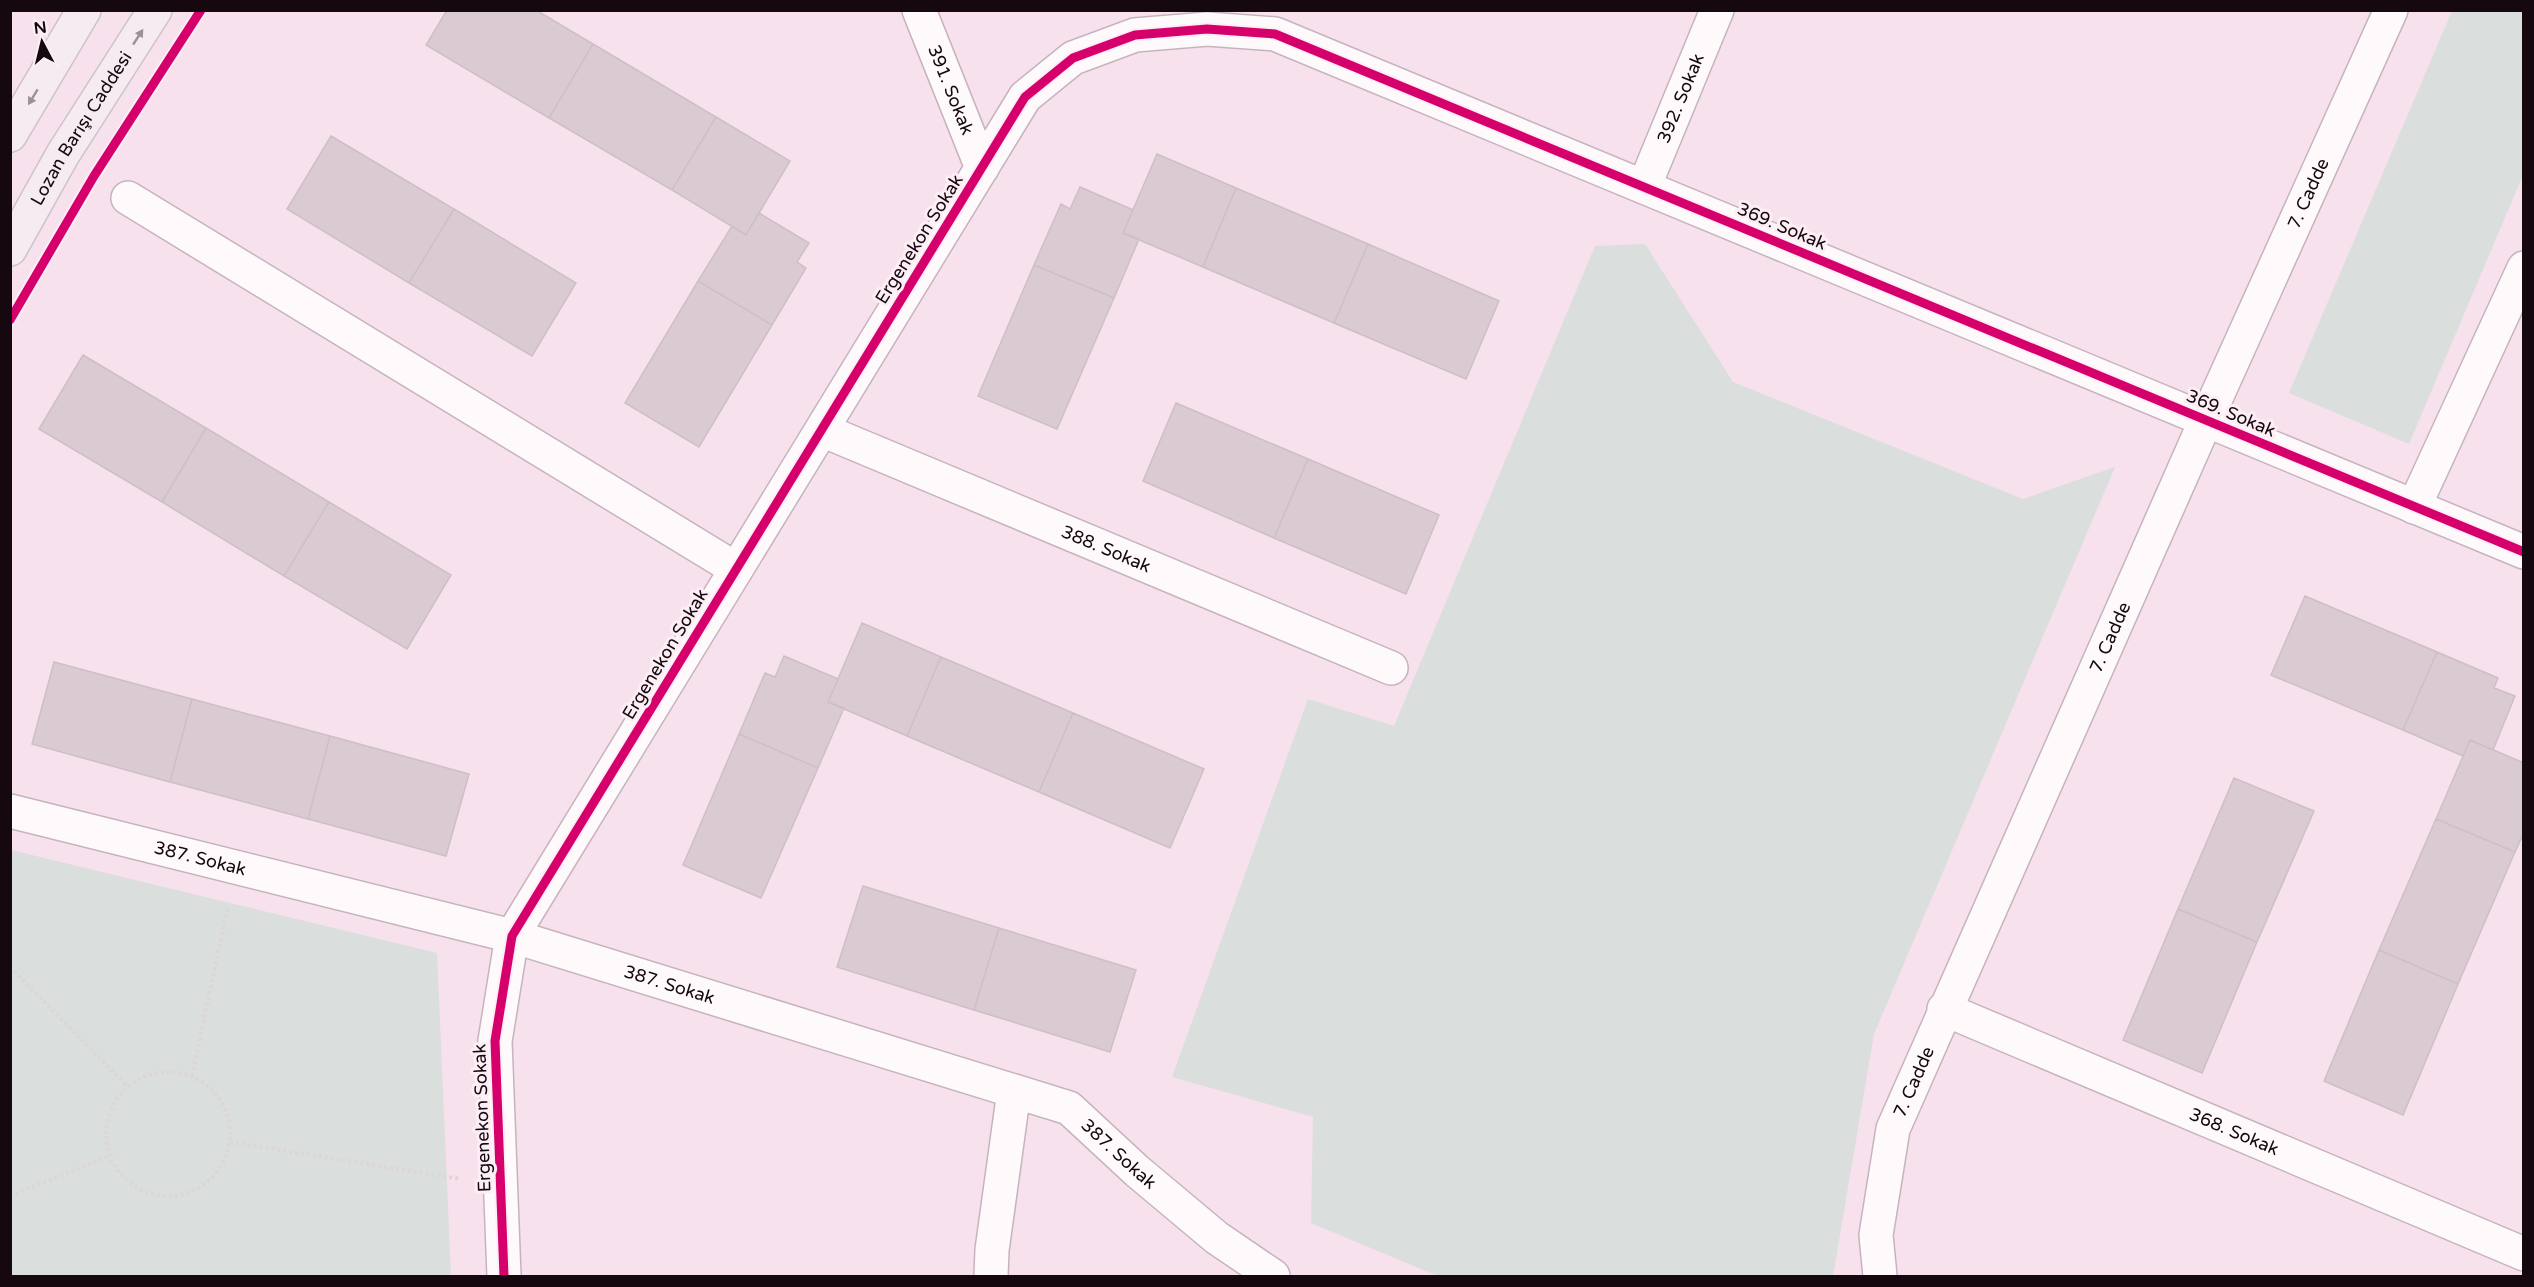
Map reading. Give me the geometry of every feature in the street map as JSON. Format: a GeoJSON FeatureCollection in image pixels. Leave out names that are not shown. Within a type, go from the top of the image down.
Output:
{"type":"FeatureCollection","features":[{"type":"Feature","properties":{"kind":"main road"},"geometry":{"type":"LineString","coordinates":[[10,135],[84,10]]}},
{"type":"Feature","properties":{"kind":"main road","name":"Lozan Barışı Caddesi"},"geometry":{"type":"LineString","coordinates":[[10,249],[63,154],[155,10]]}},
{"type":"Feature","properties":{"kind":"street","name":"391. Sokak"},"geometry":{"type":"LineString","coordinates":[[919,10],[982,168]]}},
{"type":"Feature","properties":{"kind":"street","name":"392. Sokak"},"geometry":{"type":"LineString","coordinates":[[1644,187],[1717,10]]}},
{"type":"Feature","properties":{"kind":"street","name":"7. Cadde"},"geometry":{"type":"LineString","coordinates":[[1880,1276],[1876,1235],[1893,1129],[1944,1009],[2206,420],[2391,10]]}},
{"type":"Feature","properties":{"kind":"street","name":"369. Sokak"},"geometry":{"type":"LineString","coordinates":[[1025,97],[1073,58],[1135,35],[1207,29],[1275,34],[2523,552]]}},
{"type":"Feature","properties":{"kind":"street","name":"Ergenekon Sokak"},"geometry":{"type":"LineString","coordinates":[[504,1276],[495,1041],[512,936],[1025,97]]}},
{"type":"Feature","properties":{"kind":"street"},"geometry":{"type":"LineString","coordinates":[[128,198],[736,569]]}},
{"type":"Feature","properties":{"kind":"street"},"geometry":{"type":"LineString","coordinates":[[2414,507],[2523,268]]}},
{"type":"Feature","properties":{"kind":"street","name":"388. Sokak"},"geometry":{"type":"LineString","coordinates":[[822,430],[1391,668]]}},
{"type":"Feature","properties":{"kind":"street","name":"387. Sokak"},"geometry":{"type":"LineString","coordinates":[[10,811],[512,936],[1070,1108],[1137,1171],[1217,1238],[1274,1276]]}},
{"type":"Feature","properties":{"kind":"street","name":"368. Sokak"},"geometry":{"type":"LineString","coordinates":[[1944,1009],[2522,1247]]}},
{"type":"Feature","properties":{"kind":"street"},"geometry":{"type":"LineString","coordinates":[[991,1276],[992,1250],[1014,1091]]}},
{"type":"Feature","properties":{"kind":"path"},"geometry":{"type":"LineString","coordinates":[[192,1076],[237,867]]}},
{"type":"Feature","properties":{"kind":"path"},"geometry":{"type":"LineString","coordinates":[[10,967],[128,1088]]}},
{"type":"Feature","properties":{"kind":"path"},"geometry":{"type":"LineString","coordinates":[[171,1072],[192,1076],[209,1086],[223,1102],[230,1122],[230,1142],[225,1161],[212,1179],[195,1191],[176,1196],[155,1195],[136,1187],[120,1173],[110,1156],[106,1135],[108,1115],[118,1097],[151,1074],[171,1072]]}},
{"type":"Feature","properties":{"kind":"path"},"geometry":{"type":"LineString","coordinates":[[230,1142],[501,1186]]}},
{"type":"Feature","properties":{"kind":"path"},"geometry":{"type":"LineString","coordinates":[[10,1196],[110,1156]]}},
{"type":"Feature","properties":{"kind":"shaded area"},"geometry":{"type":"Polygon","coordinates":[[[2452,11],[2523,11],[2523,175],[2409,444],[2289,393],[2452,11]]]}},
{"type":"Feature","properties":{"kind":"shaded area"},"geometry":{"type":"Polygon","coordinates":[[[1645,244],[1733,382],[2023,499],[2115,467],[1874,1034],[1833,1276],[1438,1276],[1311,1223],[1313,1117],[1172,1077],[1308,699],[1394,726],[1595,246],[1645,244]]]}},
{"type":"Feature","properties":{"kind":"shaded area"},"geometry":{"type":"Polygon","coordinates":[[[11,850],[437,953],[451,1276],[11,1276],[11,850]]]}},
{"type":"Feature","properties":{"kind":"building"},"geometry":{"type":"Polygon","coordinates":[[[447,10],[536,10],[593,44],[549,118],[426,45],[447,10]]]}},
{"type":"Feature","properties":{"kind":"building"},"geometry":{"type":"Polygon","coordinates":[[[593,44],[716,117],[672,190],[549,118],[593,44]]]}},
{"type":"Feature","properties":{"kind":"building"},"geometry":{"type":"Polygon","coordinates":[[[716,117],[790,161],[746,235],[672,190],[716,117]]]}},
{"type":"Feature","properties":{"kind":"building"},"geometry":{"type":"Polygon","coordinates":[[[331,136],[454,209],[409,283],[287,209],[331,136]]]}},
{"type":"Feature","properties":{"kind":"building"},"geometry":{"type":"Polygon","coordinates":[[[1157,154],[1236,188],[1203,267],[1123,233],[1157,154]]]}},
{"type":"Feature","properties":{"kind":"building"},"geometry":{"type":"Polygon","coordinates":[[[1080,187],[1133,210],[1123,233],[1139,239],[1114,298],[1034,265],[1061,204],[1070,209],[1080,187]]]}},
{"type":"Feature","properties":{"kind":"building"},"geometry":{"type":"Polygon","coordinates":[[[1236,188],[1368,244],[1334,323],[1203,267],[1236,188]]]}},
{"type":"Feature","properties":{"kind":"building"},"geometry":{"type":"Polygon","coordinates":[[[454,209],[576,283],[532,356],[409,283],[454,209]]]}},
{"type":"Feature","properties":{"kind":"building"},"geometry":{"type":"Polygon","coordinates":[[[759,213],[809,243],[797,262],[806,268],[772,325],[698,281],[732,226],[746,235],[759,213]]]}},
{"type":"Feature","properties":{"kind":"building"},"geometry":{"type":"Polygon","coordinates":[[[1368,244],[1499,301],[1466,379],[1334,323],[1368,244]]]}},
{"type":"Feature","properties":{"kind":"building"},"geometry":{"type":"Polygon","coordinates":[[[1034,265],[1114,298],[1057,429],[978,396],[1034,265]]]}},
{"type":"Feature","properties":{"kind":"building"},"geometry":{"type":"Polygon","coordinates":[[[698,281],[772,325],[699,447],[625,403],[698,281]]]}},
{"type":"Feature","properties":{"kind":"building"},"geometry":{"type":"Polygon","coordinates":[[[83,355],[206,428],[162,502],[39,429],[83,355]]]}},
{"type":"Feature","properties":{"kind":"building"},"geometry":{"type":"Polygon","coordinates":[[[1176,403],[1308,459],[1274,538],[1143,481],[1176,403]]]}},
{"type":"Feature","properties":{"kind":"building"},"geometry":{"type":"Polygon","coordinates":[[[206,428],[329,502],[284,576],[162,502],[206,428]]]}},
{"type":"Feature","properties":{"kind":"building"},"geometry":{"type":"Polygon","coordinates":[[[1308,459],[1439,515],[1406,594],[1274,538],[1308,459]]]}},
{"type":"Feature","properties":{"kind":"building"},"geometry":{"type":"Polygon","coordinates":[[[329,502],[451,575],[407,649],[284,576],[329,502]]]}},
{"type":"Feature","properties":{"kind":"building"},"geometry":{"type":"Polygon","coordinates":[[[2305,596],[2437,652],[2403,730],[2271,675],[2305,596]]]}},
{"type":"Feature","properties":{"kind":"building"},"geometry":{"type":"Polygon","coordinates":[[[862,623],[941,657],[907,736],[828,702],[862,623]]]}},
{"type":"Feature","properties":{"kind":"building"},"geometry":{"type":"Polygon","coordinates":[[[2437,652],[2498,678],[2494,688],[2515,696],[2493,750],[2470,740],[2463,756],[2403,730],[2437,652]]]}},
{"type":"Feature","properties":{"kind":"building"},"geometry":{"type":"Polygon","coordinates":[[[784,656],[838,679],[828,702],[844,708],[818,768],[739,734],[765,673],[775,677],[784,656]]]}},
{"type":"Feature","properties":{"kind":"building"},"geometry":{"type":"Polygon","coordinates":[[[941,657],[1073,713],[1039,792],[907,736],[941,657]]]}},
{"type":"Feature","properties":{"kind":"building"},"geometry":{"type":"Polygon","coordinates":[[[54,662],[192,699],[170,782],[32,744],[54,662]]]}},
{"type":"Feature","properties":{"kind":"building"},"geometry":{"type":"Polygon","coordinates":[[[192,699],[330,736],[308,819],[170,782],[192,699]]]}},
{"type":"Feature","properties":{"kind":"building"},"geometry":{"type":"Polygon","coordinates":[[[1073,713],[1204,769],[1170,848],[1039,792],[1073,713]]]}},
{"type":"Feature","properties":{"kind":"building"},"geometry":{"type":"Polygon","coordinates":[[[739,734],[818,768],[761,898],[683,865],[739,734]]]}},
{"type":"Feature","properties":{"kind":"building"},"geometry":{"type":"Polygon","coordinates":[[[330,736],[469,774],[446,856],[308,819],[330,736]]]}},
{"type":"Feature","properties":{"kind":"building"},"geometry":{"type":"Polygon","coordinates":[[[2470,740],[2524,763],[2524,832],[2515,852],[2436,819],[2470,740]]]}},
{"type":"Feature","properties":{"kind":"building"},"geometry":{"type":"Polygon","coordinates":[[[2234,778],[2314,811],[2257,942],[2178,909],[2234,778]]]}},
{"type":"Feature","properties":{"kind":"building"},"geometry":{"type":"Polygon","coordinates":[[[2436,819],[2515,852],[2458,984],[2379,950],[2436,819]]]}},
{"type":"Feature","properties":{"kind":"building"},"geometry":{"type":"Polygon","coordinates":[[[863,886],[999,928],[974,1010],[837,967],[863,886]]]}},
{"type":"Feature","properties":{"kind":"building"},"geometry":{"type":"Polygon","coordinates":[[[2178,909],[2257,942],[2202,1073],[2123,1040],[2178,909]]]}},
{"type":"Feature","properties":{"kind":"building"},"geometry":{"type":"Polygon","coordinates":[[[999,928],[1136,970],[1110,1052],[974,1010],[999,928]]]}},
{"type":"Feature","properties":{"kind":"building"},"geometry":{"type":"Polygon","coordinates":[[[2379,950],[2458,984],[2403,1115],[2324,1081],[2379,950]]]}},
{"type":"Feature","properties":{"kind":"cycle path"},"geometry":{"type":"LineString","coordinates":[[10,320],[94,176],[201,10]]}},
{"type":"Feature","properties":{"kind":"cycle path"},"geometry":{"type":"LineString","coordinates":[[504,1276],[495,1041],[512,936],[1025,97],[1073,58],[1135,35],[1207,29],[1275,34],[2524,552]]}}]}
